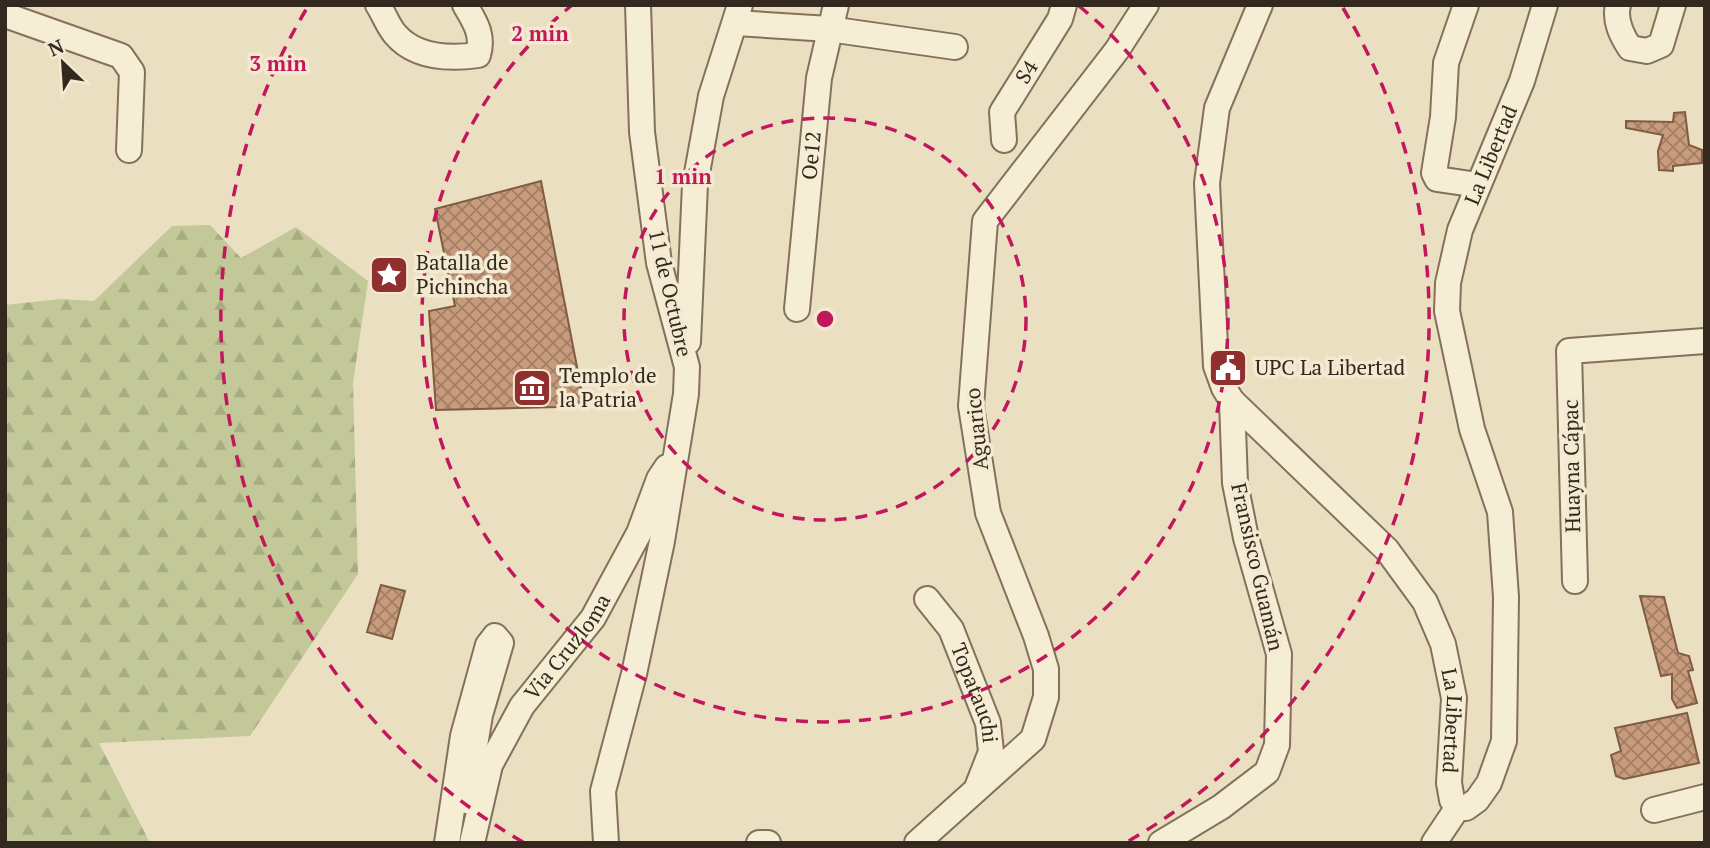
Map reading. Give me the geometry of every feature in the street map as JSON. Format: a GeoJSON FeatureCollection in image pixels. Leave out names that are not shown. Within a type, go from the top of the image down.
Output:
{"type":"FeatureCollection","features":[{"type":"Feature","properties":{"kind":"street"},"geometry":{"type":"LineString","coordinates":[[378,5],[395,34],[412,49],[434,56],[457,58],[478,55],[481,44],[478,28],[466,5]]}},
{"type":"Feature","properties":{"kind":"street","name":"11 de Octubre"},"geometry":{"type":"LineString","coordinates":[[638,5],[642,132],[659,263],[687,367],[686,394],[676,455]]}},
{"type":"Feature","properties":{"kind":"street","name":"S4"},"geometry":{"type":"LineString","coordinates":[[1004,140],[1002,112],[1060,19],[1065,5]]}},
{"type":"Feature","properties":{"kind":"street","name":"Aguarico"},"geometry":{"type":"LineString","coordinates":[[917,843],[1034,739],[1046,697],[1046,669],[1036,636],[988,513],[971,405],[985,220],[1117,50],[1146,5]]}},
{"type":"Feature","properties":{"kind":"street","name":"La Libertad"},"geometry":{"type":"LineString","coordinates":[[1261,5],[1217,108],[1207,183],[1216,366],[1224,388],[1233,401],[1387,550],[1425,602],[1443,644],[1454,698],[1449,783],[1452,800],[1458,807],[1466,808],[1478,800],[1489,783],[1504,741],[1504,536],[1500,512],[1472,429],[1447,311],[1448,283],[1460,230],[1522,81],[1545,5]]}},
{"type":"Feature","properties":{"kind":"street"},"geometry":{"type":"LineString","coordinates":[[1466,5],[1446,63],[1443,117],[1434,173],[1437,179],[1478,185]]}},
{"type":"Feature","properties":{"kind":"street"},"geometry":{"type":"LineString","coordinates":[[1618,5],[1616,12],[1622,36],[1630,48],[1647,51],[1661,45],[1673,5]]}},
{"type":"Feature","properties":{"kind":"street"},"geometry":{"type":"LineString","coordinates":[[687,367],[695,184],[711,96],[738,14],[832,17],[955,47]]}},
{"type":"Feature","properties":{"kind":"street"},"geometry":{"type":"LineString","coordinates":[[5,15],[121,56],[129,64],[132,72],[129,150]]}},
{"type":"Feature","properties":{"kind":"street","name":"Oe12"},"geometry":{"type":"LineString","coordinates":[[797,309],[819,78],[832,17]]}},
{"type":"Feature","properties":{"kind":"street","name":"Huayna Cápac"},"geometry":{"type":"LineString","coordinates":[[1575,580],[1569,351],[1705,341]]}},
{"type":"Feature","properties":{"kind":"street","name":"Fransisco Guamán"},"geometry":{"type":"LineString","coordinates":[[1161,843],[1221,807],[1267,772],[1277,745],[1279,654],[1246,538],[1236,483],[1233,401]]}},
{"type":"Feature","properties":{"kind":"street"},"geometry":{"type":"LineString","coordinates":[[606,843],[603,791],[634,674],[662,541],[676,455]]}},
{"type":"Feature","properties":{"kind":"street","name":"Via Cruzloma"},"geometry":{"type":"LineString","coordinates":[[472,843],[490,765],[522,706],[593,618],[639,533],[659,479],[676,455]]}},
{"type":"Feature","properties":{"kind":"street","name":"Topatauchi"},"geometry":{"type":"LineString","coordinates":[[927,599],[951,629],[988,723],[991,752],[975,793]]}},
{"type":"Feature","properties":{"kind":"street"},"geometry":{"type":"LineString","coordinates":[[447,843],[463,736],[488,645],[495,636],[501,643],[480,715],[460,843]]}},
{"type":"Feature","properties":{"kind":"street"},"geometry":{"type":"LineString","coordinates":[[1654,810],[1705,797]]}},
{"type":"Feature","properties":{"kind":"street"},"geometry":{"type":"LineString","coordinates":[[1434,843],[1458,807]]}},
{"type":"Feature","properties":{"kind":"street"},"geometry":{"type":"LineString","coordinates":[[760,843],[768,843]]}},
{"type":"Feature","properties":{"kind":"green space"},"geometry":{"type":"Polygon","coordinates":[[[210,225],[241,258],[296,227],[368,281],[353,383],[358,574],[250,736],[99,743],[150,843],[5,843],[5,305],[61,299],[94,301],[172,226],[210,225]]]}},
{"type":"Feature","properties":{"kind":"building"},"geometry":{"type":"Polygon","coordinates":[[[1685,112],[1689,145],[1702,150],[1702,163],[1673,166],[1673,171],[1659,170],[1658,151],[1663,135],[1626,128],[1626,121],[1673,122],[1674,113],[1685,112]]]}},
{"type":"Feature","properties":{"kind":"building"},"geometry":{"type":"Polygon","coordinates":[[[541,181],[584,403],[559,407],[436,410],[429,311],[455,306],[435,209],[541,181]]]}},
{"type":"Feature","properties":{"kind":"building"},"geometry":{"type":"Polygon","coordinates":[[[381,585],[405,591],[392,639],[367,632],[381,585]]]}},
{"type":"Feature","properties":{"kind":"building"},"geometry":{"type":"Polygon","coordinates":[[[1640,596],[1664,597],[1678,653],[1689,656],[1693,670],[1688,671],[1697,703],[1677,708],[1672,699],[1672,674],[1661,676],[1640,596]]]}},
{"type":"Feature","properties":{"kind":"building"},"geometry":{"type":"Polygon","coordinates":[[[1687,713],[1699,763],[1624,779],[1616,776],[1611,755],[1621,751],[1615,728],[1687,713]]]}},
{"type":"Feature","properties":{"kind":"place","name":"Batalla de Pichincha"},"geometry":{"type":"Point","coordinates":[389,275]}},
{"type":"Feature","properties":{"kind":"place","name":"UPC La Libertad"},"geometry":{"type":"Point","coordinates":[1228,368]}},
{"type":"Feature","properties":{"kind":"place","name":"Templo de la Patria"},"geometry":{"type":"Point","coordinates":[532,388]}}]}
